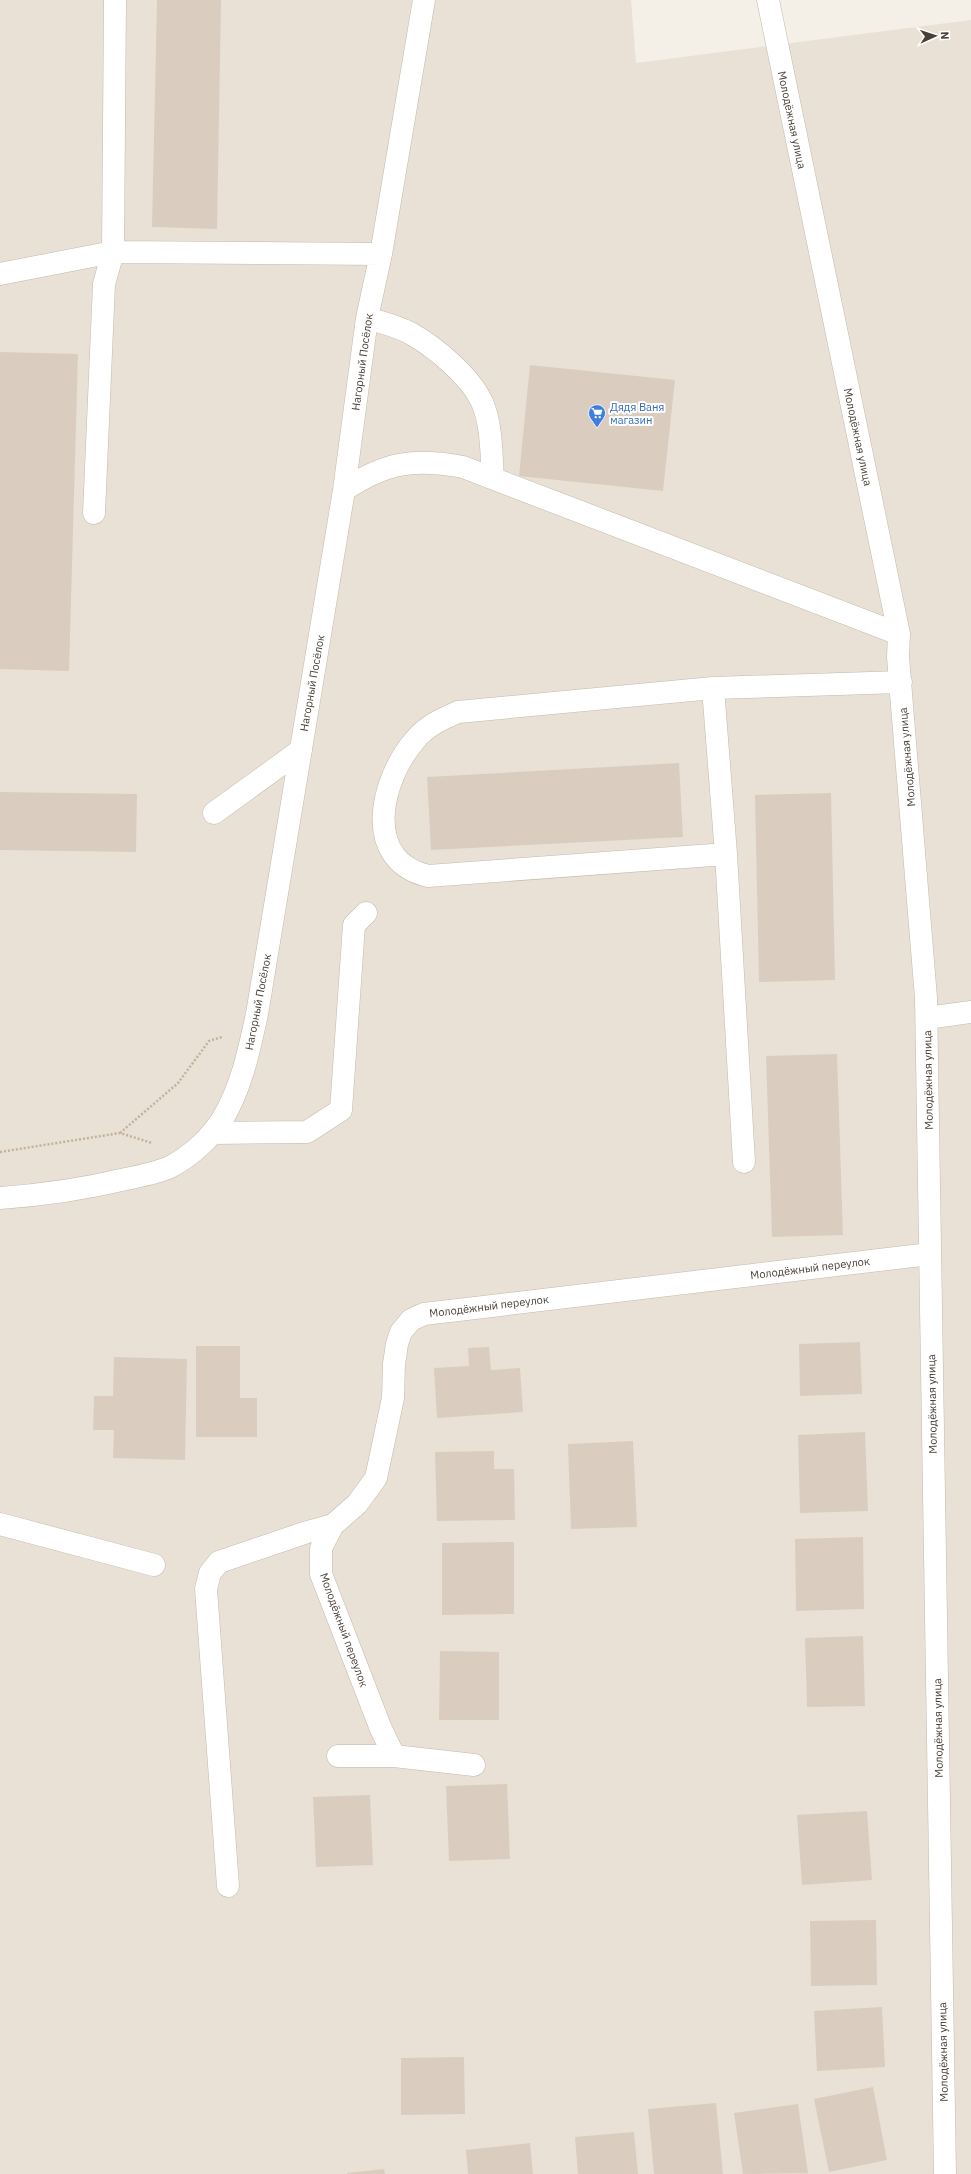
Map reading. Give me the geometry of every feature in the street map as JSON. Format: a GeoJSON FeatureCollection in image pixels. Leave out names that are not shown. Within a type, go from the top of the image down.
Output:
{"type":"FeatureCollection","features":[{"type":"Feature","properties":{"kind":"street"},"geometry":{"type":"LineString","coordinates":[[94,513],[104,284],[113,252],[115,0]]}},
{"type":"Feature","properties":{"kind":"street","name":"Нагорный Посёлок"},"geometry":{"type":"LineString","coordinates":[[0,1198],[74,1190],[169,1167],[198,1147],[212,1134],[230,1104],[246,1064],[257,1014],[344,490],[367,318],[381,254],[424,0]]}},
{"type":"Feature","properties":{"kind":"street","name":"Молодёжная улица"},"geometry":{"type":"LineString","coordinates":[[768,0],[899,634],[898,658],[927,1018],[945,2174]]}},
{"type":"Feature","properties":{"kind":"street"},"geometry":{"type":"LineString","coordinates":[[0,274],[113,252],[381,254]]}},
{"type":"Feature","properties":{"kind":"street"},"geometry":{"type":"LineString","coordinates":[[367,318],[409,333],[430,346],[465,378],[482,402],[486,418],[493,477]]}},
{"type":"Feature","properties":{"kind":"street"},"geometry":{"type":"LineString","coordinates":[[344,490],[379,470],[417,463],[446,464],[463,467],[493,477],[899,634]]}},
{"type":"Feature","properties":{"kind":"street"},"geometry":{"type":"LineString","coordinates":[[726,854],[428,876],[411,871],[399,861],[390,847],[384,832],[385,794],[394,771],[416,738],[428,728],[446,717],[458,712],[713,688],[901,682]]}},
{"type":"Feature","properties":{"kind":"street"},"geometry":{"type":"LineString","coordinates":[[713,688],[726,854],[744,1162]]}},
{"type":"Feature","properties":{"kind":"street"},"geometry":{"type":"LineString","coordinates":[[214,813],[301,750]]}},
{"type":"Feature","properties":{"kind":"street"},"geometry":{"type":"LineString","coordinates":[[212,1134],[307,1132],[341,1110],[354,926],[366,913]]}},
{"type":"Feature","properties":{"kind":"street"},"geometry":{"type":"LineString","coordinates":[[927,1018],[971,1012]]}},
{"type":"Feature","properties":{"kind":"street","name":"Молодёжный переулок"},"geometry":{"type":"LineString","coordinates":[[394,1756],[381,1729],[322,1574],[321,1548],[333,1525],[357,1504],[376,1478],[393,1398],[394,1364],[397,1344],[401,1332],[411,1320],[424,1314],[930,1254]]}},
{"type":"Feature","properties":{"kind":"street"},"geometry":{"type":"LineString","coordinates":[[0,1524],[154,1565]]}},
{"type":"Feature","properties":{"kind":"street"},"geometry":{"type":"LineString","coordinates":[[228,1886],[206,1589],[210,1573],[219,1562],[307,1532],[333,1525]]}},
{"type":"Feature","properties":{"kind":"street"},"geometry":{"type":"LineString","coordinates":[[338,1756],[394,1756],[474,1765]]}},
{"type":"Feature","properties":{"kind":"path"},"geometry":{"type":"LineString","coordinates":[[120,1132],[178,1083],[209,1041],[229,1035]]}},
{"type":"Feature","properties":{"kind":"path"},"geometry":{"type":"LineString","coordinates":[[0,1152],[120,1132],[153,1143]]}},
{"type":"Feature","properties":{"kind":"shaded area"},"geometry":{"type":"Polygon","coordinates":[[[0,0],[631,0],[636,63],[971,20],[971,2174],[0,2174],[0,0]]]}},
{"type":"Feature","properties":{"kind":"building"},"geometry":{"type":"Polygon","coordinates":[[[157,0],[221,0],[217,229],[152,227],[157,0]]]}},
{"type":"Feature","properties":{"kind":"building"},"geometry":{"type":"Polygon","coordinates":[[[0,352],[78,354],[69,671],[0,669],[0,352]]]}},
{"type":"Feature","properties":{"kind":"building","name":"Дядя Ваня магазин"},"geometry":{"type":"Polygon","coordinates":[[[530,365],[675,380],[663,491],[519,476],[530,365]]]}},
{"type":"Feature","properties":{"kind":"building"},"geometry":{"type":"Polygon","coordinates":[[[679,763],[683,837],[431,850],[427,777],[679,763]]]}},
{"type":"Feature","properties":{"kind":"building"},"geometry":{"type":"Polygon","coordinates":[[[0,792],[137,794],[136,852],[0,850],[0,792]]]}},
{"type":"Feature","properties":{"kind":"building"},"geometry":{"type":"Polygon","coordinates":[[[831,793],[835,980],[759,982],[755,795],[831,793]]]}},
{"type":"Feature","properties":{"kind":"building"},"geometry":{"type":"Polygon","coordinates":[[[837,1054],[843,1235],[772,1237],[766,1056],[837,1054]]]}},
{"type":"Feature","properties":{"kind":"building"},"geometry":{"type":"Polygon","coordinates":[[[860,1342],[862,1394],[800,1396],[799,1344],[860,1342]]]}},
{"type":"Feature","properties":{"kind":"building"},"geometry":{"type":"Polygon","coordinates":[[[196,1346],[240,1346],[240,1398],[257,1398],[257,1437],[196,1437],[196,1346]]]}},
{"type":"Feature","properties":{"kind":"building"},"geometry":{"type":"Polygon","coordinates":[[[489,1347],[491,1370],[520,1368],[523,1412],[437,1418],[434,1368],[469,1366],[468,1348],[489,1347]]]}},
{"type":"Feature","properties":{"kind":"building"},"geometry":{"type":"Polygon","coordinates":[[[114,1357],[187,1359],[185,1460],[113,1458],[114,1430],[93,1430],[94,1396],[113,1396],[114,1357]]]}},
{"type":"Feature","properties":{"kind":"building"},"geometry":{"type":"Polygon","coordinates":[[[865,1432],[868,1511],[800,1513],[798,1435],[865,1432]]]}},
{"type":"Feature","properties":{"kind":"building"},"geometry":{"type":"Polygon","coordinates":[[[633,1441],[637,1527],[571,1529],[568,1444],[633,1441]]]}},
{"type":"Feature","properties":{"kind":"building"},"geometry":{"type":"Polygon","coordinates":[[[494,1451],[494,1469],[514,1469],[515,1520],[437,1521],[435,1452],[494,1451]]]}},
{"type":"Feature","properties":{"kind":"building"},"geometry":{"type":"Polygon","coordinates":[[[863,1537],[864,1609],[796,1611],[795,1539],[863,1537]]]}},
{"type":"Feature","properties":{"kind":"building"},"geometry":{"type":"Polygon","coordinates":[[[514,1542],[514,1614],[442,1615],[442,1543],[514,1542]]]}},
{"type":"Feature","properties":{"kind":"building"},"geometry":{"type":"Polygon","coordinates":[[[863,1636],[865,1706],[807,1707],[805,1638],[863,1636]]]}},
{"type":"Feature","properties":{"kind":"building"},"geometry":{"type":"Polygon","coordinates":[[[440,1651],[499,1652],[499,1720],[439,1720],[440,1651]]]}},
{"type":"Feature","properties":{"kind":"building"},"geometry":{"type":"Polygon","coordinates":[[[507,1784],[510,1859],[449,1861],[446,1786],[507,1784]]]}},
{"type":"Feature","properties":{"kind":"building"},"geometry":{"type":"Polygon","coordinates":[[[370,1795],[373,1865],[316,1867],[313,1797],[370,1795]]]}},
{"type":"Feature","properties":{"kind":"building"},"geometry":{"type":"Polygon","coordinates":[[[867,1811],[872,1880],[802,1885],[797,1815],[867,1811]]]}},
{"type":"Feature","properties":{"kind":"building"},"geometry":{"type":"Polygon","coordinates":[[[876,1920],[877,1985],[811,1986],[810,1921],[876,1920]]]}},
{"type":"Feature","properties":{"kind":"building"},"geometry":{"type":"Polygon","coordinates":[[[882,2007],[885,2067],[817,2071],[814,2011],[882,2007]]]}},
{"type":"Feature","properties":{"kind":"building"},"geometry":{"type":"Polygon","coordinates":[[[464,2057],[465,2114],[401,2115],[401,2058],[464,2057]]]}},
{"type":"Feature","properties":{"kind":"building"},"geometry":{"type":"Polygon","coordinates":[[[873,2087],[887,2160],[829,2172],[814,2099],[873,2087]]]}},
{"type":"Feature","properties":{"kind":"building"},"geometry":{"type":"Polygon","coordinates":[[[716,2103],[723,2174],[654,2174],[648,2109],[716,2103]]]}},
{"type":"Feature","properties":{"kind":"building"},"geometry":{"type":"Polygon","coordinates":[[[798,2104],[808,2173],[743,2174],[734,2113],[798,2104]]]}},
{"type":"Feature","properties":{"kind":"building"},"geometry":{"type":"Polygon","coordinates":[[[634,2132],[638,2174],[578,2174],[575,2137],[634,2132]]]}},
{"type":"Feature","properties":{"kind":"building"},"geometry":{"type":"Polygon","coordinates":[[[530,2143],[533,2174],[468,2174],[466,2150],[530,2143]]]}},
{"type":"Feature","properties":{"kind":"building"},"geometry":{"type":"Polygon","coordinates":[[[384,2169],[385,2174],[347,2174],[347,2173],[384,2169]]]}},
{"type":"Feature","properties":{"kind":"place","name":"Дядя Ваня магазин"},"geometry":{"type":"Point","coordinates":[597,428]}}]}
